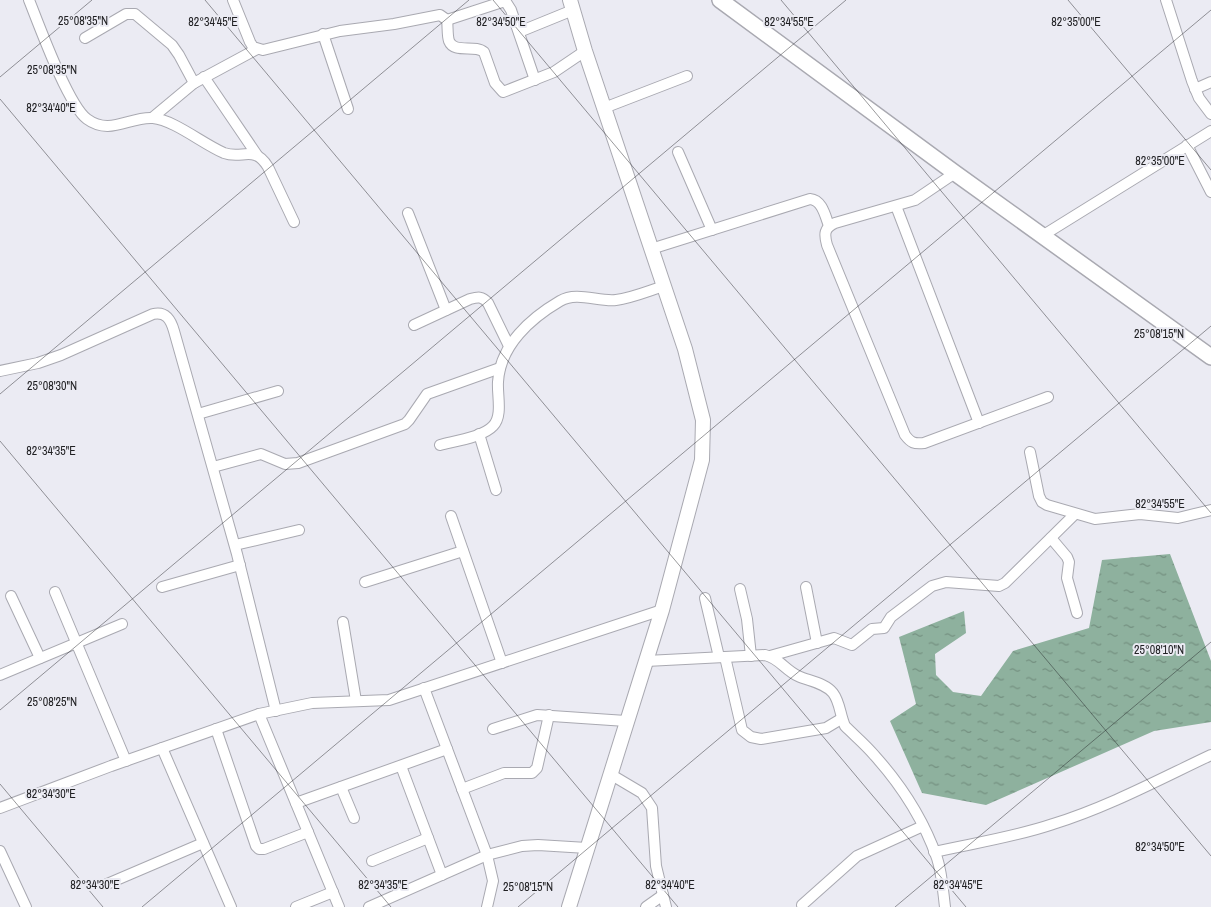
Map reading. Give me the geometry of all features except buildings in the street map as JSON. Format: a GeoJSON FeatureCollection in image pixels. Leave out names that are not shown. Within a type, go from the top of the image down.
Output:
{"type":"FeatureCollection","features":[{"type":"Feature","properties":{"kind":"main road"},"geometry":{"type":"LineString","coordinates":[[726,2],[955,173],[1211,357]]}},
{"type":"Feature","properties":{"kind":"street"},"geometry":{"type":"LineString","coordinates":[[29,0],[65,85],[77,108],[86,118],[94,123],[106,126],[152,118],[162,120],[227,154],[249,153],[257,155]]}},
{"type":"Feature","properties":{"kind":"street"},"geometry":{"type":"LineString","coordinates":[[233,0],[250,42],[257,49]]}},
{"type":"Feature","properties":{"kind":"street"},"geometry":{"type":"LineString","coordinates":[[1166,0],[1195,89],[1211,114]]}},
{"type":"Feature","properties":{"kind":"street"},"geometry":{"type":"LineString","coordinates":[[447,20],[478,5],[506,2],[509,5],[536,80]]}},
{"type":"Feature","properties":{"kind":"street"},"geometry":{"type":"LineString","coordinates":[[519,32],[571,3],[585,51],[685,349],[703,420],[702,460],[662,610],[569,907]]}},
{"type":"Feature","properties":{"kind":"street"},"geometry":{"type":"LineString","coordinates":[[85,38],[126,14],[135,14],[172,45],[194,84]]}},
{"type":"Feature","properties":{"kind":"street"},"geometry":{"type":"LineString","coordinates":[[152,118],[204,77],[257,49],[268,50],[323,34],[394,24],[440,15],[447,20],[451,44],[462,48],[480,49],[484,52],[495,83],[500,90],[507,92],[554,72],[585,51]]}},
{"type":"Feature","properties":{"kind":"street"},"geometry":{"type":"LineString","coordinates":[[323,34],[348,109]]}},
{"type":"Feature","properties":{"kind":"street"},"geometry":{"type":"LineString","coordinates":[[604,108],[687,76]]}},
{"type":"Feature","properties":{"kind":"street"},"geometry":{"type":"LineString","coordinates":[[204,77],[257,155],[264,160],[294,222]]}},
{"type":"Feature","properties":{"kind":"street"},"geometry":{"type":"LineString","coordinates":[[1195,89],[1211,82]]}},
{"type":"Feature","properties":{"kind":"street"},"geometry":{"type":"LineString","coordinates":[[1042,236],[1211,131]]}},
{"type":"Feature","properties":{"kind":"street"},"geometry":{"type":"LineString","coordinates":[[1187,145],[1211,192]]}},
{"type":"Feature","properties":{"kind":"street"},"geometry":{"type":"LineString","coordinates":[[678,152],[712,230]]}},
{"type":"Feature","properties":{"kind":"street"},"geometry":{"type":"LineString","coordinates":[[955,173],[923,196],[896,206],[851,217],[829,226],[824,235],[905,435],[915,444],[924,443],[1048,398]]}},
{"type":"Feature","properties":{"kind":"street"},"geometry":{"type":"LineString","coordinates":[[651,249],[810,198],[819,202],[829,226]]}},
{"type":"Feature","properties":{"kind":"street"},"geometry":{"type":"LineString","coordinates":[[896,206],[979,423]]}},
{"type":"Feature","properties":{"kind":"street"},"geometry":{"type":"LineString","coordinates":[[408,213],[446,310]]}},
{"type":"Feature","properties":{"kind":"street"},"geometry":{"type":"LineString","coordinates":[[440,445],[479,434],[492,428],[497,422],[500,368],[503,357],[509,346],[531,323],[555,304],[569,296],[617,300],[664,286]]}},
{"type":"Feature","properties":{"kind":"street"},"geometry":{"type":"LineString","coordinates":[[414,326],[477,297],[484,298],[509,346]]}},
{"type":"Feature","properties":{"kind":"street"},"geometry":{"type":"LineString","coordinates":[[0,371],[38,363],[61,355],[159,312],[168,316],[235,545],[276,710]]}},
{"type":"Feature","properties":{"kind":"street"},"geometry":{"type":"LineString","coordinates":[[213,467],[262,454],[285,464],[298,463],[405,424],[427,394],[500,368]]}},
{"type":"Feature","properties":{"kind":"street"},"geometry":{"type":"LineString","coordinates":[[198,414],[278,391]]}},
{"type":"Feature","properties":{"kind":"street"},"geometry":{"type":"LineString","coordinates":[[479,434],[496,490]]}},
{"type":"Feature","properties":{"kind":"street"},"geometry":{"type":"LineString","coordinates":[[1030,452],[1039,496],[1042,502],[1075,514],[1095,519],[1140,514],[1178,518],[1211,510]]}},
{"type":"Feature","properties":{"kind":"street"},"geometry":{"type":"LineString","coordinates":[[646,661],[770,656],[834,638],[852,645],[872,629],[884,628],[891,617],[932,586],[952,582],[999,586],[1005,583],[1075,514]]}},
{"type":"Feature","properties":{"kind":"street"},"geometry":{"type":"LineString","coordinates":[[451,516],[502,663]]}},
{"type":"Feature","properties":{"kind":"street"},"geometry":{"type":"LineString","coordinates":[[235,545],[299,530]]}},
{"type":"Feature","properties":{"kind":"street"},"geometry":{"type":"LineString","coordinates":[[1051,538],[1067,556],[1069,562],[1067,578],[1077,613]]}},
{"type":"Feature","properties":{"kind":"street"},"geometry":{"type":"LineString","coordinates":[[365,582],[463,551]]}},
{"type":"Feature","properties":{"kind":"street"},"geometry":{"type":"LineString","coordinates":[[162,587],[240,565]]}},
{"type":"Feature","properties":{"kind":"street"},"geometry":{"type":"LineString","coordinates":[[806,586],[817,643]]}},
{"type":"Feature","properties":{"kind":"street"},"geometry":{"type":"LineString","coordinates":[[740,589],[747,618],[751,656]]}},
{"type":"Feature","properties":{"kind":"street"},"geometry":{"type":"LineString","coordinates":[[55,592],[75,644],[126,761]]}},
{"type":"Feature","properties":{"kind":"street"},"geometry":{"type":"LineString","coordinates":[[12,596],[40,658]]}},
{"type":"Feature","properties":{"kind":"street"},"geometry":{"type":"LineString","coordinates":[[705,598],[742,730],[746,735],[761,739],[811,731],[826,728],[842,719]]}},
{"type":"Feature","properties":{"kind":"street"},"geometry":{"type":"LineString","coordinates":[[0,808],[259,714],[312,703],[389,700],[662,610]]}},
{"type":"Feature","properties":{"kind":"street"},"geometry":{"type":"LineString","coordinates":[[343,622],[356,701]]}},
{"type":"Feature","properties":{"kind":"street"},"geometry":{"type":"LineString","coordinates":[[0,675],[122,624]]}},
{"type":"Feature","properties":{"kind":"street"},"geometry":{"type":"LineString","coordinates":[[770,656],[797,676],[828,688],[834,694],[845,726],[881,763],[912,806],[923,826],[941,873],[945,907]]}},
{"type":"Feature","properties":{"kind":"street"},"geometry":{"type":"LineString","coordinates":[[424,688],[487,855],[493,881],[487,907]]}},
{"type":"Feature","properties":{"kind":"street"},"geometry":{"type":"LineString","coordinates":[[259,714],[339,907]]}},
{"type":"Feature","properties":{"kind":"street"},"geometry":{"type":"LineString","coordinates":[[493,729],[530,716],[549,715],[626,721]]}},
{"type":"Feature","properties":{"kind":"street"},"geometry":{"type":"LineString","coordinates":[[462,789],[504,773],[532,773],[537,768],[549,715]]}},
{"type":"Feature","properties":{"kind":"street"},"geometry":{"type":"LineString","coordinates":[[216,729],[256,846],[259,849],[264,849],[308,832]]}},
{"type":"Feature","properties":{"kind":"street"},"geometry":{"type":"LineString","coordinates":[[162,748],[232,907]]}},
{"type":"Feature","properties":{"kind":"street"},"geometry":{"type":"LineString","coordinates":[[296,803],[447,750]]}},
{"type":"Feature","properties":{"kind":"street"},"geometry":{"type":"LineString","coordinates":[[934,852],[1054,824],[1104,804],[1211,755]]}},
{"type":"Feature","properties":{"kind":"street"},"geometry":{"type":"LineString","coordinates":[[401,766],[442,875]]}},
{"type":"Feature","properties":{"kind":"street"},"geometry":{"type":"LineString","coordinates":[[610,774],[642,793],[652,808],[656,866],[666,907]]}},
{"type":"Feature","properties":{"kind":"street"},"geometry":{"type":"LineString","coordinates":[[341,787],[354,818]]}},
{"type":"Feature","properties":{"kind":"street"},"geometry":{"type":"LineString","coordinates":[[802,905],[857,856],[923,826]]}},
{"type":"Feature","properties":{"kind":"street"},"geometry":{"type":"LineString","coordinates":[[372,861],[428,838]]}},
{"type":"Feature","properties":{"kind":"street"},"geometry":{"type":"LineString","coordinates":[[107,884],[203,843]]}},
{"type":"Feature","properties":{"kind":"street"},"geometry":{"type":"LineString","coordinates":[[369,907],[487,855],[522,846],[587,848]]}},
{"type":"Feature","properties":{"kind":"street"},"geometry":{"type":"LineString","coordinates":[[0,851],[26,907]]}},
{"type":"Feature","properties":{"kind":"street"},"geometry":{"type":"LineString","coordinates":[[296,907],[333,892]]}},
{"type":"Feature","properties":{"kind":"street"},"geometry":{"type":"LineString","coordinates":[[646,907],[663,894]]}},
{"type":"Feature","properties":{"kind":"water"},"geometry":{"type":"Polygon","coordinates":[[[1170,554],[1211,661],[1211,722],[1154,731],[986,805],[922,793],[890,721],[916,704],[899,637],[964,611],[966,633],[935,654],[936,675],[953,692],[981,696],[1013,651],[1089,628],[1102,560],[1170,554]]]}}]}
